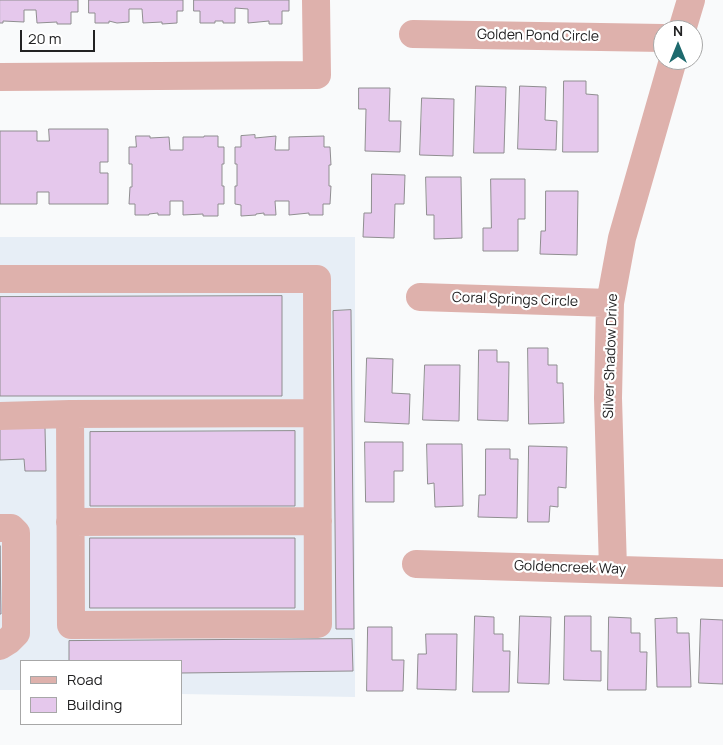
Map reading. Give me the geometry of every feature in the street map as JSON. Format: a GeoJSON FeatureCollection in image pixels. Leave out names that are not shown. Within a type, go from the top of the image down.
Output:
{"type":"FeatureCollection","features":[{"type":"Feature","properties":{"kind":"street"},"geometry":{"type":"LineString","coordinates":[[0,77],[317,75],[316,0]]}},
{"type":"Feature","properties":{"kind":"street"},"geometry":{"type":"LineString","coordinates":[[685,20],[691,0]]}},
{"type":"Feature","properties":{"kind":"street","name":"Golden Pond Circle"},"geometry":{"type":"LineString","coordinates":[[412,34],[653,38]]}},
{"type":"Feature","properties":{"kind":"street","name":"Silver Shadow Drive"},"geometry":{"type":"LineString","coordinates":[[613,570],[608,398],[610,303],[622,238],[670,70]]}},
{"type":"Feature","properties":{"kind":"street"},"geometry":{"type":"LineString","coordinates":[[0,279],[317,279],[318,624],[70,624],[70,414]]}},
{"type":"Feature","properties":{"kind":"street","name":"Coral Springs Circle"},"geometry":{"type":"LineString","coordinates":[[420,298],[610,303]]}},
{"type":"Feature","properties":{"kind":"street"},"geometry":{"type":"LineString","coordinates":[[0,416],[317,413]]}},
{"type":"Feature","properties":{"kind":"street"},"geometry":{"type":"LineString","coordinates":[[70,522],[318,522]]}},
{"type":"Feature","properties":{"kind":"street"},"geometry":{"type":"LineString","coordinates":[[0,528],[11,528],[16,533],[16,633],[0,646]]}},
{"type":"Feature","properties":{"kind":"street","name":"Goldencreek Way"},"geometry":{"type":"LineString","coordinates":[[416,564],[723,573]]}},
{"type":"Feature","properties":{"kind":"shaded area"},"geometry":{"type":"Polygon","coordinates":[[[0,237],[355,237],[355,697],[182,694],[182,660],[20,660],[20,690],[0,690],[0,237]]]}},
{"type":"Feature","properties":{"kind":"building"},"geometry":{"type":"Polygon","coordinates":[[[0,0],[78,0],[78,12],[71,12],[71,24],[57,24],[57,22],[37,23],[36,10],[24,10],[24,22],[3,21],[3,23],[0,23],[0,0]]]}},
{"type":"Feature","properties":{"kind":"building"},"geometry":{"type":"Polygon","coordinates":[[[89,0],[183,0],[183,11],[177,11],[177,23],[143,23],[142,9],[129,9],[129,22],[117,23],[109,21],[109,23],[95,23],[95,13],[89,13],[89,0]]]}},
{"type":"Feature","properties":{"kind":"building"},"geometry":{"type":"Polygon","coordinates":[[[194,0],[289,0],[289,11],[282,11],[282,24],[269,24],[269,21],[248,23],[248,9],[235,8],[235,23],[215,21],[215,23],[200,23],[200,11],[194,11],[194,0]]]}},
{"type":"Feature","properties":{"kind":"building"},"geometry":{"type":"Polygon","coordinates":[[[564,81],[586,81],[586,94],[598,95],[598,152],[563,152],[564,81]]]}},
{"type":"Feature","properties":{"kind":"building"},"geometry":{"type":"Polygon","coordinates":[[[476,86],[506,87],[504,153],[474,153],[476,86]]]}},
{"type":"Feature","properties":{"kind":"building"},"geometry":{"type":"Polygon","coordinates":[[[520,86],[546,87],[545,120],[557,121],[556,150],[518,149],[520,86]]]}},
{"type":"Feature","properties":{"kind":"building"},"geometry":{"type":"Polygon","coordinates":[[[359,88],[390,88],[389,121],[401,121],[400,152],[365,151],[366,109],[359,109],[359,88]]]}},
{"type":"Feature","properties":{"kind":"building"},"geometry":{"type":"Polygon","coordinates":[[[422,98],[454,99],[453,156],[420,155],[422,98]]]}},
{"type":"Feature","properties":{"kind":"building"},"geometry":{"type":"Polygon","coordinates":[[[49,129],[108,129],[108,162],[100,162],[100,173],[108,173],[108,204],[49,204],[49,192],[37,192],[37,204],[0,204],[0,131],[37,131],[37,141],[49,141],[49,129]]]}},
{"type":"Feature","properties":{"kind":"building"},"geometry":{"type":"Polygon","coordinates":[[[255,135],[255,138],[276,136],[275,150],[289,150],[289,137],[324,136],[324,147],[330,147],[329,186],[331,186],[330,204],[323,204],[323,215],[309,215],[309,213],[289,215],[289,201],[275,201],[276,215],[264,215],[264,213],[241,216],[241,205],[235,204],[237,164],[235,164],[235,147],[241,147],[241,136],[255,135]]]}},
{"type":"Feature","properties":{"kind":"building"},"geometry":{"type":"Polygon","coordinates":[[[136,136],[150,136],[150,138],[169,137],[170,150],[183,150],[183,137],[218,136],[218,147],[224,147],[222,186],[224,186],[224,204],[218,204],[218,216],[203,216],[203,214],[183,215],[183,201],[170,201],[170,215],[158,215],[158,213],[135,215],[135,204],[129,204],[130,187],[132,187],[132,164],[129,164],[129,147],[136,147],[136,136]]]}},
{"type":"Feature","properties":{"kind":"building"},"geometry":{"type":"Polygon","coordinates":[[[372,174],[405,175],[404,204],[395,204],[394,238],[363,237],[364,213],[371,213],[372,174]]]}},
{"type":"Feature","properties":{"kind":"building"},"geometry":{"type":"Polygon","coordinates":[[[426,177],[461,177],[462,238],[434,239],[434,215],[427,215],[426,177]]]}},
{"type":"Feature","properties":{"kind":"building"},"geometry":{"type":"Polygon","coordinates":[[[491,179],[525,179],[525,219],[518,219],[518,251],[483,251],[483,228],[491,228],[491,179]]]}},
{"type":"Feature","properties":{"kind":"building"},"geometry":{"type":"Polygon","coordinates":[[[546,191],[578,191],[577,255],[540,254],[541,231],[545,231],[546,191]]]}},
{"type":"Feature","properties":{"kind":"building"},"geometry":{"type":"Polygon","coordinates":[[[282,296],[282,396],[0,396],[0,297],[282,296]]]}},
{"type":"Feature","properties":{"kind":"building"},"geometry":{"type":"Polygon","coordinates":[[[351,310],[354,629],[336,629],[333,311],[351,310]]]}},
{"type":"Feature","properties":{"kind":"building"},"geometry":{"type":"Polygon","coordinates":[[[528,348],[548,348],[548,365],[557,365],[557,383],[563,383],[564,423],[529,424],[528,348]]]}},
{"type":"Feature","properties":{"kind":"building"},"geometry":{"type":"Polygon","coordinates":[[[479,350],[497,350],[497,362],[509,362],[508,421],[478,420],[479,350]]]}},
{"type":"Feature","properties":{"kind":"building"},"geometry":{"type":"Polygon","coordinates":[[[367,358],[393,359],[392,393],[410,394],[409,424],[365,422],[367,358]]]}},
{"type":"Feature","properties":{"kind":"building"},"geometry":{"type":"Polygon","coordinates":[[[425,365],[460,365],[459,421],[423,420],[425,365]]]}},
{"type":"Feature","properties":{"kind":"building"},"geometry":{"type":"Polygon","coordinates":[[[45,428],[46,471],[25,471],[24,459],[0,460],[0,429],[45,428]]]}},
{"type":"Feature","properties":{"kind":"building"},"geometry":{"type":"Polygon","coordinates":[[[295,431],[295,506],[90,506],[90,432],[295,431]]]}},
{"type":"Feature","properties":{"kind":"building"},"geometry":{"type":"Polygon","coordinates":[[[365,442],[403,442],[403,471],[394,471],[394,502],[366,502],[365,442]]]}},
{"type":"Feature","properties":{"kind":"building"},"geometry":{"type":"Polygon","coordinates":[[[427,444],[462,444],[463,506],[435,507],[434,483],[428,484],[427,444]]]}},
{"type":"Feature","properties":{"kind":"building"},"geometry":{"type":"Polygon","coordinates":[[[529,446],[567,447],[566,488],[558,487],[558,507],[550,506],[549,522],[528,522],[529,446]]]}},
{"type":"Feature","properties":{"kind":"building"},"geometry":{"type":"Polygon","coordinates":[[[486,449],[510,449],[510,459],[518,459],[517,518],[478,517],[479,495],[485,495],[486,449]]]}},
{"type":"Feature","properties":{"kind":"building"},"geometry":{"type":"Polygon","coordinates":[[[90,538],[295,538],[295,608],[90,608],[90,538]]]}},
{"type":"Feature","properties":{"kind":"building"},"geometry":{"type":"Polygon","coordinates":[[[0,546],[1,614],[0,614],[0,546]]]}},
{"type":"Feature","properties":{"kind":"building"},"geometry":{"type":"Polygon","coordinates":[[[475,616],[494,617],[494,634],[503,634],[503,651],[510,651],[509,692],[473,692],[475,616]]]}},
{"type":"Feature","properties":{"kind":"building"},"geometry":{"type":"Polygon","coordinates":[[[520,616],[551,617],[549,684],[518,683],[520,616]]]}},
{"type":"Feature","properties":{"kind":"building"},"geometry":{"type":"Polygon","coordinates":[[[565,616],[591,616],[591,651],[601,651],[601,681],[564,680],[565,616]]]}},
{"type":"Feature","properties":{"kind":"building"},"geometry":{"type":"Polygon","coordinates":[[[609,617],[631,618],[631,633],[640,633],[640,652],[647,652],[646,690],[608,690],[609,617]]]}},
{"type":"Feature","properties":{"kind":"building"},"geometry":{"type":"Polygon","coordinates":[[[677,618],[677,633],[689,633],[691,687],[657,687],[655,619],[677,618]]]}},
{"type":"Feature","properties":{"kind":"building"},"geometry":{"type":"Polygon","coordinates":[[[701,619],[723,620],[723,684],[699,683],[701,619]]]}},
{"type":"Feature","properties":{"kind":"building"},"geometry":{"type":"Polygon","coordinates":[[[368,627],[392,627],[392,660],[404,660],[403,691],[367,691],[368,627]]]}},
{"type":"Feature","properties":{"kind":"building"},"geometry":{"type":"Polygon","coordinates":[[[426,634],[457,634],[456,690],[417,689],[418,654],[426,654],[426,634]]]}},
{"type":"Feature","properties":{"kind":"building"},"geometry":{"type":"Polygon","coordinates":[[[352,639],[353,671],[182,673],[182,660],[69,660],[69,641],[352,639]]]}}]}
